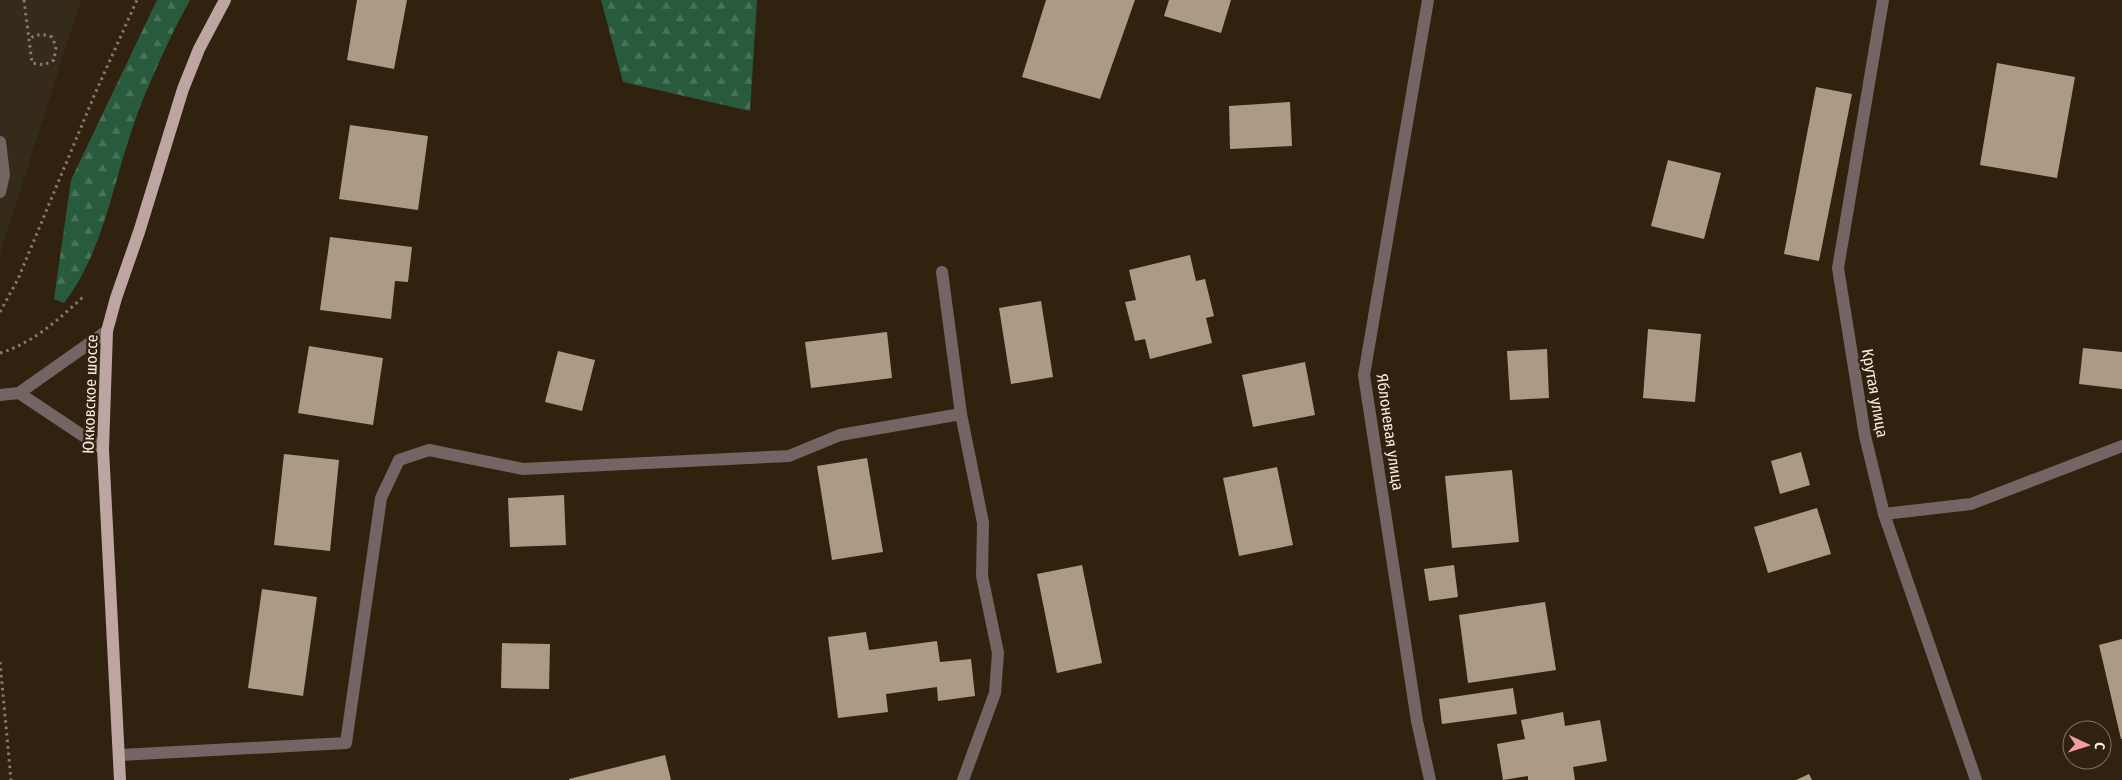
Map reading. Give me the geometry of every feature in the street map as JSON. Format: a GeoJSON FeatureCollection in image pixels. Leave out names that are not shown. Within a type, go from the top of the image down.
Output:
{"type":"FeatureCollection","features":[{"type":"Feature","properties":{"kind":"main road","name":"Юкковское шоссе"},"geometry":{"type":"LineString","coordinates":[[120,780],[103,449],[107,332],[116,298],[139,232],[183,89],[200,49],[225,0]]}},
{"type":"Feature","properties":{"kind":"street","name":"Яблоневая улица"},"geometry":{"type":"LineString","coordinates":[[1428,0],[1364,375],[1417,721],[1430,780]]}},
{"type":"Feature","properties":{"kind":"street","name":"Крутая улица"},"geometry":{"type":"LineString","coordinates":[[1883,0],[1838,268],[1865,436],[1884,514],[1976,780]]}},
{"type":"Feature","properties":{"kind":"street"},"geometry":{"type":"LineString","coordinates":[[0,142],[4,175],[0,192]]}},
{"type":"Feature","properties":{"kind":"street"},"geometry":{"type":"LineString","coordinates":[[942,272],[961,414],[983,523],[982,576],[998,653],[996,693],[963,780]]}},
{"type":"Feature","properties":{"kind":"street"},"geometry":{"type":"LineString","coordinates":[[0,395],[19,393],[107,332]]}},
{"type":"Feature","properties":{"kind":"street"},"geometry":{"type":"LineString","coordinates":[[19,393],[103,449]]}},
{"type":"Feature","properties":{"kind":"street"},"geometry":{"type":"LineString","coordinates":[[120,756],[346,743],[382,498],[398,460],[429,450],[523,469],[789,456],[840,435],[961,414]]}},
{"type":"Feature","properties":{"kind":"street"},"geometry":{"type":"LineString","coordinates":[[1884,514],[1971,504],[2122,446]]}},
{"type":"Feature","properties":{"kind":"path"},"geometry":{"type":"LineString","coordinates":[[24,0],[29,40],[32,63],[44,66],[54,60],[56,46],[52,37],[42,34],[36,35],[29,40]]}},
{"type":"Feature","properties":{"kind":"path"},"geometry":{"type":"LineString","coordinates":[[0,312],[18,280],[94,96],[137,0]]}},
{"type":"Feature","properties":{"kind":"path"},"geometry":{"type":"LineString","coordinates":[[0,353],[16,348],[52,326],[83,297]]}},
{"type":"Feature","properties":{"kind":"path"},"geometry":{"type":"LineString","coordinates":[[0,662],[11,780]]}},
{"type":"Feature","properties":{"kind":"shaded area"},"geometry":{"type":"Polygon","coordinates":[[[0,0],[81,0],[0,254],[0,0]]]}},
{"type":"Feature","properties":{"kind":"green space"},"geometry":{"type":"Polygon","coordinates":[[[157,0],[190,0],[162,56],[137,115],[99,236],[78,282],[64,303],[54,299],[71,180],[157,0]]]}},
{"type":"Feature","properties":{"kind":"green space"},"geometry":{"type":"Polygon","coordinates":[[[601,0],[757,0],[750,111],[623,82],[601,0]]]}},
{"type":"Feature","properties":{"kind":"building"},"geometry":{"type":"Polygon","coordinates":[[[357,0],[407,0],[394,69],[347,60],[357,0]]]}},
{"type":"Feature","properties":{"kind":"building"},"geometry":{"type":"Polygon","coordinates":[[[1046,0],[1135,0],[1100,99],[1022,77],[1046,0]]]}},
{"type":"Feature","properties":{"kind":"building"},"geometry":{"type":"Polygon","coordinates":[[[1169,0],[1231,0],[1221,33],[1164,16],[1169,0]]]}},
{"type":"Feature","properties":{"kind":"building"},"geometry":{"type":"Polygon","coordinates":[[[1997,63],[2075,77],[2057,178],[1980,165],[1997,63]]]}},
{"type":"Feature","properties":{"kind":"building"},"geometry":{"type":"Polygon","coordinates":[[[1816,87],[1852,94],[1819,261],[1784,254],[1816,87]]]}},
{"type":"Feature","properties":{"kind":"building"},"geometry":{"type":"Polygon","coordinates":[[[1290,102],[1292,146],[1230,149],[1229,106],[1290,102]]]}},
{"type":"Feature","properties":{"kind":"building"},"geometry":{"type":"Polygon","coordinates":[[[350,125],[428,136],[418,210],[339,199],[350,125]]]}},
{"type":"Feature","properties":{"kind":"building"},"geometry":{"type":"Polygon","coordinates":[[[1668,160],[1721,173],[1704,239],[1651,226],[1668,160]]]}},
{"type":"Feature","properties":{"kind":"building"},"geometry":{"type":"Polygon","coordinates":[[[330,237],[412,247],[408,282],[395,281],[391,319],[320,310],[330,237]]]}},
{"type":"Feature","properties":{"kind":"building"},"geometry":{"type":"Polygon","coordinates":[[[1190,255],[1196,281],[1205,279],[1214,316],[1206,318],[1212,343],[1150,359],[1145,339],[1135,341],[1125,302],[1136,300],[1129,270],[1190,255]]]}},
{"type":"Feature","properties":{"kind":"building"},"geometry":{"type":"Polygon","coordinates":[[[1041,301],[1053,377],[1011,384],[999,308],[1041,301]]]}},
{"type":"Feature","properties":{"kind":"building"},"geometry":{"type":"Polygon","coordinates":[[[1648,329],[1701,334],[1695,402],[1643,398],[1648,329]]]}},
{"type":"Feature","properties":{"kind":"building"},"geometry":{"type":"Polygon","coordinates":[[[887,332],[892,378],[811,388],[805,342],[887,332]]]}},
{"type":"Feature","properties":{"kind":"building"},"geometry":{"type":"Polygon","coordinates":[[[309,346],[383,358],[373,425],[298,413],[309,346]]]}},
{"type":"Feature","properties":{"kind":"building"},"geometry":{"type":"Polygon","coordinates":[[[2083,348],[2122,352],[2122,389],[2079,384],[2083,348]]]}},
{"type":"Feature","properties":{"kind":"building"},"geometry":{"type":"Polygon","coordinates":[[[1547,349],[1549,398],[1510,400],[1507,351],[1547,349]]]}},
{"type":"Feature","properties":{"kind":"building"},"geometry":{"type":"Polygon","coordinates":[[[558,351],[595,360],[582,411],[545,402],[558,351]]]}},
{"type":"Feature","properties":{"kind":"building"},"geometry":{"type":"Polygon","coordinates":[[[1305,362],[1315,415],[1253,427],[1242,375],[1305,362]]]}},
{"type":"Feature","properties":{"kind":"building"},"geometry":{"type":"Polygon","coordinates":[[[1801,452],[1810,485],[1780,494],[1771,461],[1801,452]]]}},
{"type":"Feature","properties":{"kind":"building"},"geometry":{"type":"Polygon","coordinates":[[[284,454],[339,460],[330,551],[274,545],[284,454]]]}},
{"type":"Feature","properties":{"kind":"building"},"geometry":{"type":"Polygon","coordinates":[[[867,458],[883,552],[832,560],[817,466],[867,458]]]}},
{"type":"Feature","properties":{"kind":"building"},"geometry":{"type":"Polygon","coordinates":[[[1277,467],[1293,545],[1239,556],[1223,478],[1277,467]]]}},
{"type":"Feature","properties":{"kind":"building"},"geometry":{"type":"Polygon","coordinates":[[[1512,470],[1519,542],[1452,548],[1445,476],[1512,470]]]}},
{"type":"Feature","properties":{"kind":"building"},"geometry":{"type":"Polygon","coordinates":[[[564,495],[566,545],[510,547],[508,498],[564,495]]]}},
{"type":"Feature","properties":{"kind":"building"},"geometry":{"type":"Polygon","coordinates":[[[1817,508],[1831,554],[1768,573],[1754,527],[1817,508]]]}},
{"type":"Feature","properties":{"kind":"building"},"geometry":{"type":"Polygon","coordinates":[[[1082,565],[1102,663],[1057,673],[1037,574],[1082,565]]]}},
{"type":"Feature","properties":{"kind":"building"},"geometry":{"type":"Polygon","coordinates":[[[1454,565],[1458,597],[1429,601],[1424,569],[1454,565]]]}},
{"type":"Feature","properties":{"kind":"building"},"geometry":{"type":"Polygon","coordinates":[[[262,589],[317,597],[303,696],[248,688],[262,589]]]}},
{"type":"Feature","properties":{"kind":"building"},"geometry":{"type":"Polygon","coordinates":[[[1545,602],[1556,670],[1468,683],[1459,615],[1545,602]]]}},
{"type":"Feature","properties":{"kind":"building"},"geometry":{"type":"Polygon","coordinates":[[[866,632],[869,650],[937,641],[940,662],[971,659],[975,696],[938,701],[937,687],[886,694],[888,712],[838,718],[828,637],[866,632]]]}},
{"type":"Feature","properties":{"kind":"building"},"geometry":{"type":"Polygon","coordinates":[[[2122,639],[2122,739],[2121,739],[2099,645],[2122,639]]]}},
{"type":"Feature","properties":{"kind":"building"},"geometry":{"type":"Polygon","coordinates":[[[502,643],[550,644],[549,689],[501,688],[502,643]]]}},
{"type":"Feature","properties":{"kind":"building"},"geometry":{"type":"Polygon","coordinates":[[[1513,688],[1517,714],[1442,724],[1439,699],[1513,688]]]}},
{"type":"Feature","properties":{"kind":"building"},"geometry":{"type":"Polygon","coordinates":[[[1563,712],[1565,726],[1600,720],[1607,761],[1573,767],[1575,780],[1528,780],[1528,776],[1503,780],[1497,744],[1525,739],[1521,720],[1563,712]]]}},
{"type":"Feature","properties":{"kind":"building"},"geometry":{"type":"Polygon","coordinates":[[[665,755],[671,780],[569,780],[569,779],[665,755]]]}},
{"type":"Feature","properties":{"kind":"building"},"geometry":{"type":"Polygon","coordinates":[[[1809,774],[1812,780],[1796,780],[1809,774]]]}}]}
